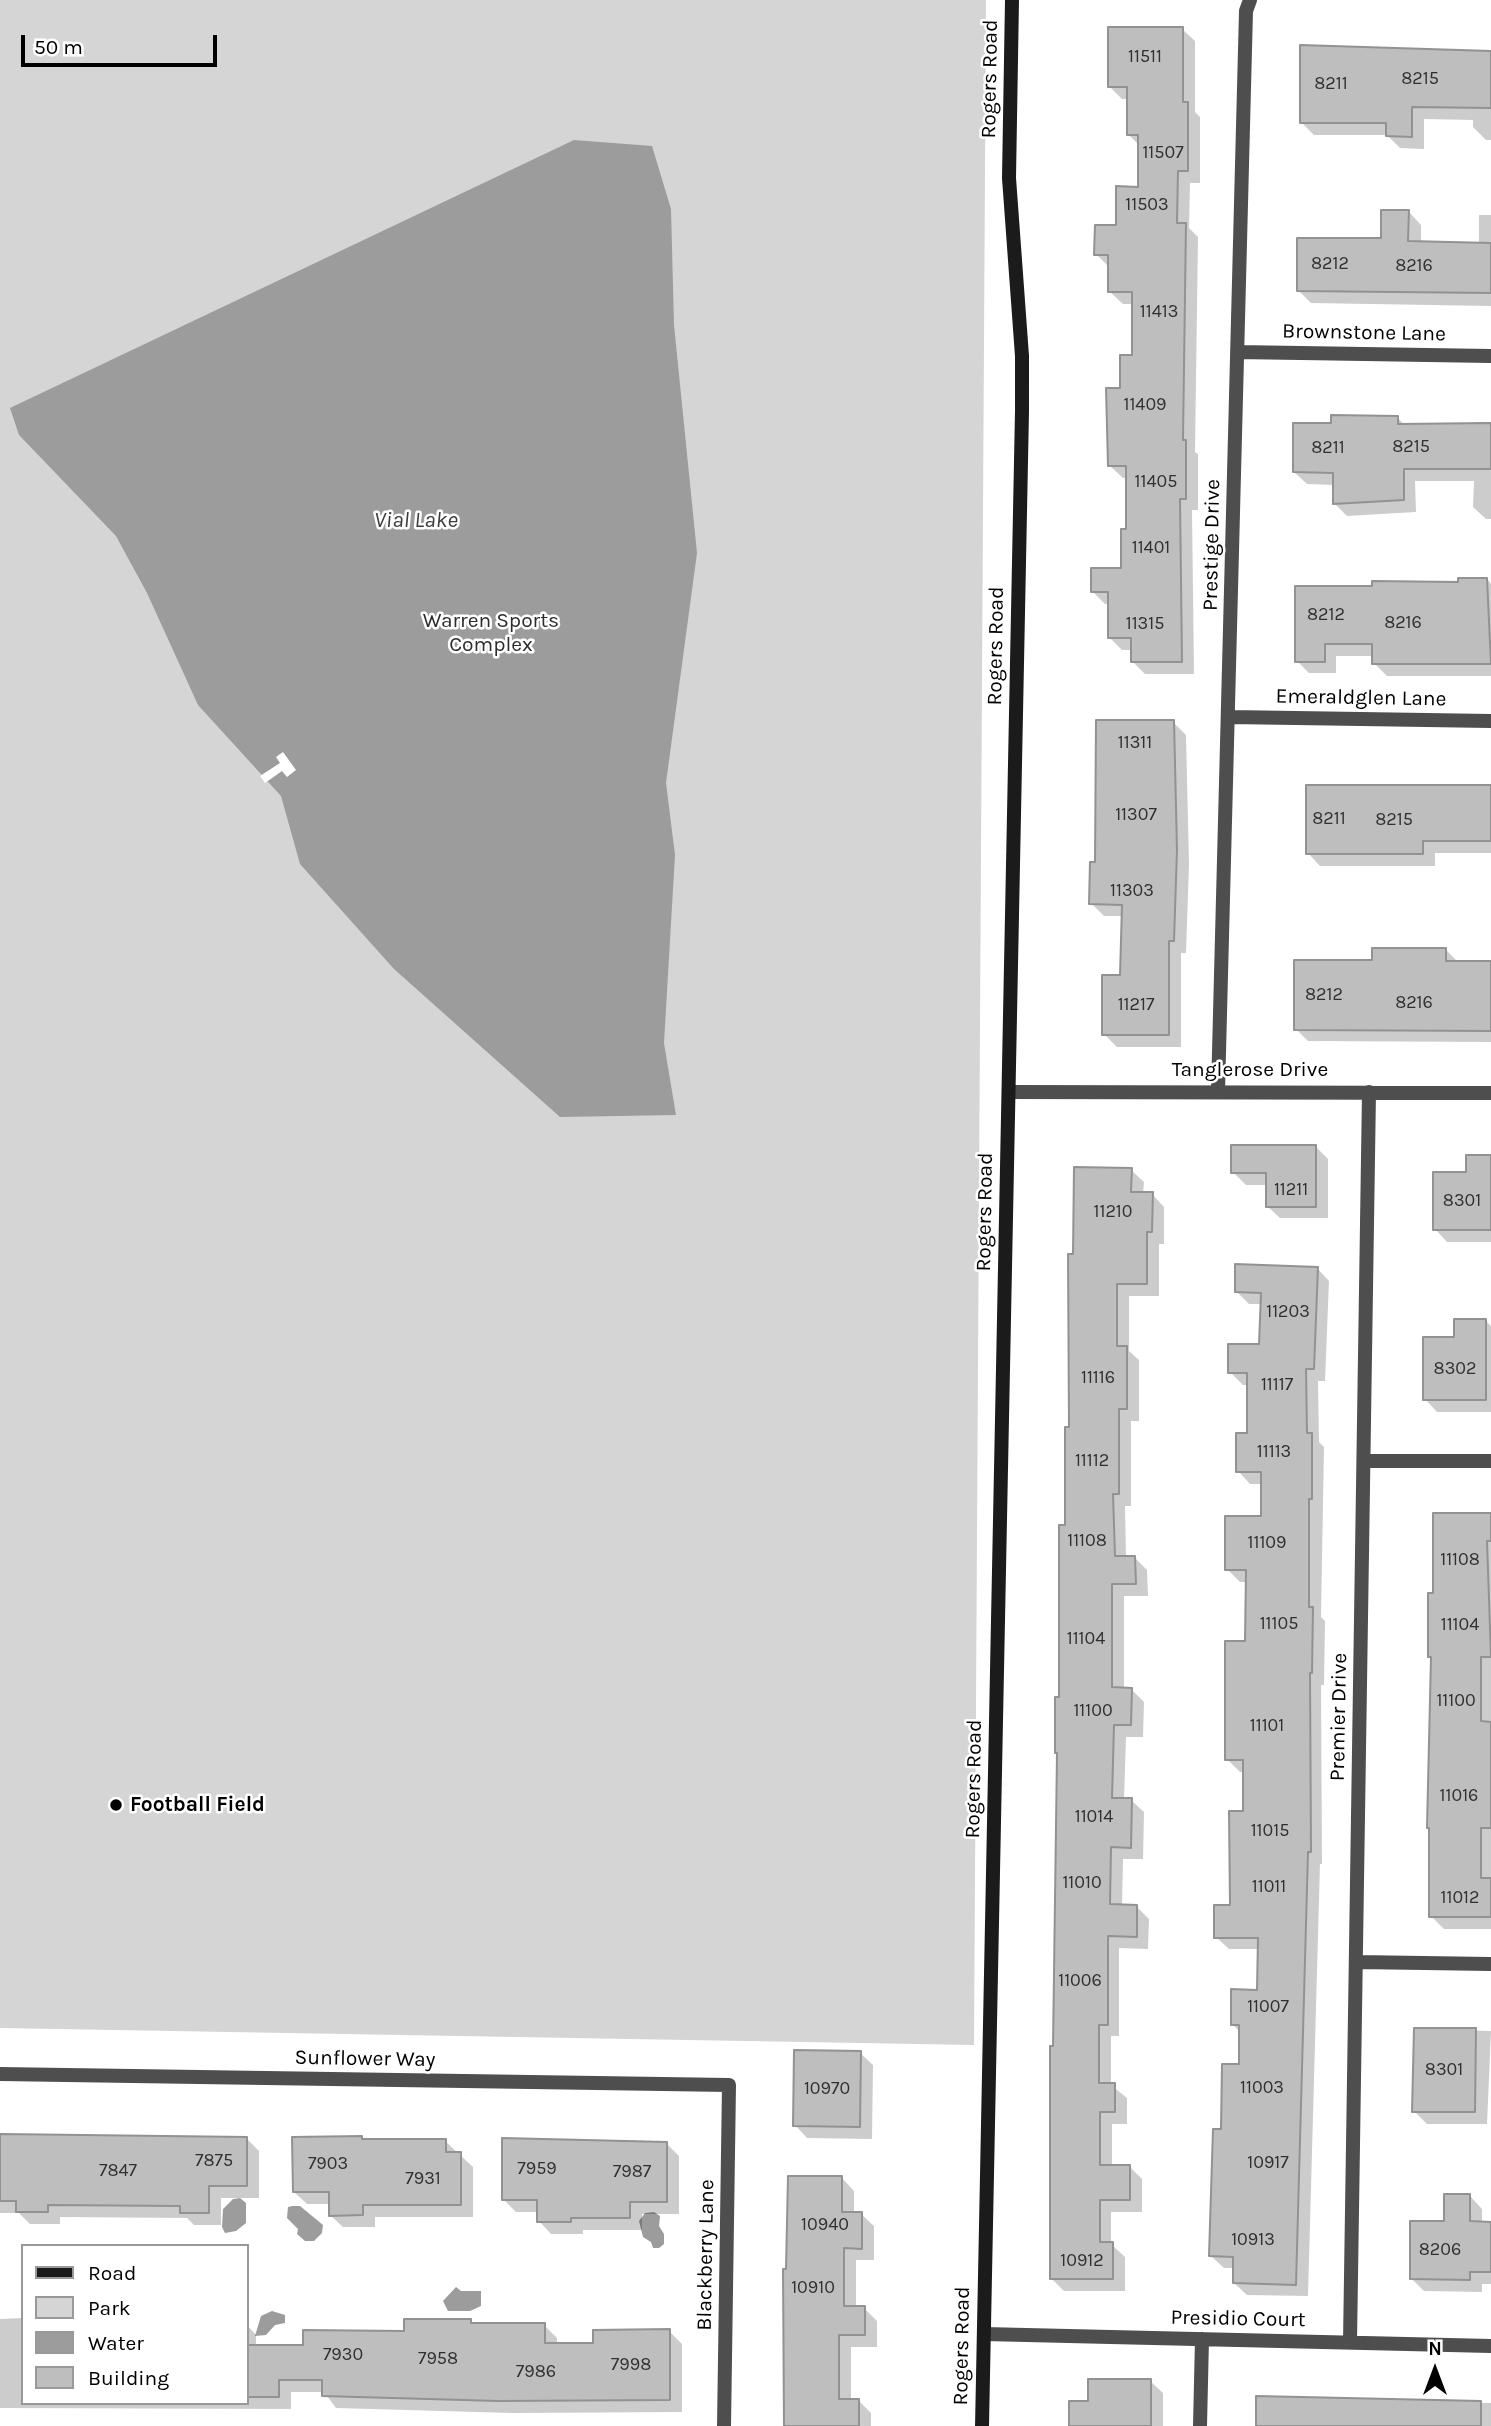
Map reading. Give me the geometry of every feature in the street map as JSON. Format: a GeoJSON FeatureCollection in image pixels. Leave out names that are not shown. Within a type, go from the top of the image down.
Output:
{"type":"FeatureCollection","features":[{"type":"Feature","properties":{"kind":"street","name":"Rogers Road"},"geometry":{"type":"LineString","coordinates":[[982,2426],[1022,411],[1022,356],[1009,178],[1012,0]]}},
{"type":"Feature","properties":{"kind":"street","name":"Prestige Drive"},"geometry":{"type":"LineString","coordinates":[[1218,1091],[1230,717],[1245,10],[1250,0]]}},
{"type":"Feature","properties":{"kind":"street","name":"Brownstone Lane"},"geometry":{"type":"LineString","coordinates":[[1237,352],[1491,356]]}},
{"type":"Feature","properties":{"kind":"street","name":"Emeraldglen Lane"},"geometry":{"type":"LineString","coordinates":[[1230,717],[1491,721]]}},
{"type":"Feature","properties":{"kind":"street","name":"Tanglerose Drive"},"geometry":{"type":"LineString","coordinates":[[1009,1092],[1491,1093]]}},
{"type":"Feature","properties":{"kind":"street","name":"Premier Drive"},"geometry":{"type":"LineString","coordinates":[[1350,2343],[1366,1461],[1369,1092]]}},
{"type":"Feature","properties":{"kind":"street"},"geometry":{"type":"LineString","coordinates":[[1366,1461],[1491,1461]]}},
{"type":"Feature","properties":{"kind":"street"},"geometry":{"type":"LineString","coordinates":[[1356,1962],[1491,1964]]}},
{"type":"Feature","properties":{"kind":"street","name":"Sunflower Way"},"geometry":{"type":"LineString","coordinates":[[0,2074],[729,2085]]}},
{"type":"Feature","properties":{"kind":"street","name":"Blackberry Lane"},"geometry":{"type":"LineString","coordinates":[[724,2426],[729,2085]]}},
{"type":"Feature","properties":{"kind":"street","name":"Presidio Court"},"geometry":{"type":"LineString","coordinates":[[984,2334],[1491,2346]]}},
{"type":"Feature","properties":{"kind":"street"},"geometry":{"type":"LineString","coordinates":[[1200,2426],[1202,2339]]}},
{"type":"Feature","properties":{"kind":"green space","name":"Warren Sports Complex"},"geometry":{"type":"Polygon","coordinates":[[[0,0],[986,0],[974,2045],[0,2028],[0,0]]]}},
{"type":"Feature","properties":{"kind":"water","name":"Vial Lake"},"geometry":{"type":"Polygon","coordinates":[[[574,140],[652,146],[671,209],[674,325],[697,553],[666,783],[675,855],[664,1043],[676,1115],[560,1117],[394,969],[300,864],[281,796],[198,705],[147,593],[116,536],[19,435],[10,408],[574,140]]]}},
{"type":"Feature","properties":{"kind":"water"},"geometry":{"type":"Polygon","coordinates":[[[240,2198],[246,2203],[246,2223],[236,2231],[225,2233],[222,2227],[223,2209],[233,2199],[240,2198]]]}},
{"type":"Feature","properties":{"kind":"water"},"geometry":{"type":"Polygon","coordinates":[[[300,2206],[323,2225],[322,2233],[314,2241],[305,2241],[297,2234],[298,2229],[287,2218],[288,2207],[300,2206]]]}},
{"type":"Feature","properties":{"kind":"water"},"geometry":{"type":"Polygon","coordinates":[[[654,2212],[660,2216],[659,2226],[664,2234],[664,2244],[659,2248],[653,2248],[651,2242],[643,2237],[639,2221],[645,2213],[654,2212]]]}},
{"type":"Feature","properties":{"kind":"water"},"geometry":{"type":"Polygon","coordinates":[[[456,2287],[461,2291],[481,2291],[481,2306],[470,2311],[448,2311],[443,2301],[456,2287]]]}},
{"type":"Feature","properties":{"kind":"water"},"geometry":{"type":"Polygon","coordinates":[[[272,2311],[285,2315],[285,2323],[275,2325],[266,2335],[255,2336],[261,2316],[272,2311]]]}},
{"type":"Feature","properties":{"kind":"pier"},"geometry":{"type":"Polygon","coordinates":[[[283,752],[296,770],[287,777],[282,771],[265,783],[260,776],[280,763],[276,757],[283,752]]]}},
{"type":"Feature","properties":{"kind":"building"},"geometry":{"type":"Polygon","coordinates":[[[1108,27],[1183,27],[1183,102],[1188,102],[1188,171],[1178,171],[1177,223],[1186,223],[1183,440],[1186,440],[1186,499],[1180,499],[1182,662],[1131,662],[1131,638],[1108,638],[1108,592],[1091,592],[1091,568],[1121,568],[1121,529],[1126,529],[1126,466],[1108,466],[1106,388],[1120,388],[1120,355],[1132,355],[1132,292],[1108,292],[1108,255],[1094,255],[1095,225],[1116,225],[1116,186],[1138,187],[1138,135],[1127,135],[1127,87],[1108,87],[1108,27]]]}},
{"type":"Feature","properties":{"kind":"building"},"geometry":{"type":"Polygon","coordinates":[[[1300,45],[1491,51],[1491,108],[1412,107],[1412,137],[1386,136],[1386,123],[1300,123],[1300,45]]]}},
{"type":"Feature","properties":{"kind":"building"},"geometry":{"type":"Polygon","coordinates":[[[1381,210],[1409,210],[1408,241],[1491,243],[1491,293],[1297,291],[1297,238],[1381,238],[1381,210]]]}},
{"type":"Feature","properties":{"kind":"building"},"geometry":{"type":"Polygon","coordinates":[[[1331,415],[1398,416],[1398,424],[1491,423],[1491,469],[1404,469],[1404,500],[1333,504],[1333,473],[1293,472],[1293,423],[1331,423],[1331,415]]]}},
{"type":"Feature","properties":{"kind":"building"},"geometry":{"type":"Polygon","coordinates":[[[1458,578],[1487,578],[1491,664],[1372,664],[1372,644],[1325,644],[1325,662],[1295,662],[1295,586],[1372,586],[1372,581],[1458,582],[1458,578]]]}},
{"type":"Feature","properties":{"kind":"building"},"geometry":{"type":"Polygon","coordinates":[[[1096,720],[1174,720],[1177,850],[1174,941],[1169,941],[1169,1035],[1102,1035],[1102,975],[1120,975],[1122,905],[1089,904],[1090,862],[1095,862],[1096,720]]]}},
{"type":"Feature","properties":{"kind":"building"},"geometry":{"type":"Polygon","coordinates":[[[1306,785],[1491,785],[1491,841],[1423,841],[1423,854],[1306,854],[1306,785]]]}},
{"type":"Feature","properties":{"kind":"building"},"geometry":{"type":"Polygon","coordinates":[[[1372,948],[1446,948],[1446,961],[1491,961],[1491,1031],[1294,1030],[1294,960],[1372,960],[1372,948]]]}},
{"type":"Feature","properties":{"kind":"building"},"geometry":{"type":"Polygon","coordinates":[[[1231,1145],[1316,1145],[1316,1207],[1266,1207],[1266,1173],[1231,1173],[1231,1145]]]}},
{"type":"Feature","properties":{"kind":"building"},"geometry":{"type":"Polygon","coordinates":[[[1466,1155],[1491,1155],[1491,1230],[1433,1230],[1433,1172],[1466,1172],[1466,1155]]]}},
{"type":"Feature","properties":{"kind":"building"},"geometry":{"type":"Polygon","coordinates":[[[1074,1167],[1132,1168],[1131,1192],[1153,1192],[1152,1232],[1147,1232],[1147,1284],[1117,1284],[1117,1346],[1127,1346],[1127,1409],[1119,1409],[1119,1494],[1113,1494],[1115,1556],[1135,1556],[1136,1584],[1112,1584],[1112,1687],[1132,1688],[1131,1725],[1114,1725],[1112,1798],[1132,1798],[1131,1848],[1111,1847],[1110,1904],[1137,1905],[1137,1937],[1108,1936],[1108,2025],[1099,2025],[1099,2083],[1115,2083],[1115,2112],[1100,2112],[1100,2165],[1130,2165],[1130,2200],[1100,2200],[1100,2242],[1113,2242],[1113,2279],[1050,2279],[1050,2046],[1053,2046],[1057,1753],[1055,1697],[1059,1697],[1059,1525],[1065,1525],[1065,1427],[1069,1427],[1068,1254],[1073,1254],[1074,1167]]]}},
{"type":"Feature","properties":{"kind":"building"},"geometry":{"type":"Polygon","coordinates":[[[1235,1264],[1318,1267],[1314,1369],[1306,1369],[1307,1433],[1312,1433],[1312,1499],[1309,1499],[1309,1607],[1313,1607],[1310,1673],[1311,1852],[1308,1852],[1296,2285],[1233,2283],[1233,2257],[1209,2256],[1213,2129],[1221,2129],[1222,2064],[1239,2064],[1239,2025],[1231,2025],[1231,1989],[1257,1990],[1258,1938],[1214,1938],[1214,1905],[1230,1905],[1229,1811],[1243,1811],[1243,1760],[1225,1760],[1225,1641],[1245,1641],[1246,1570],[1225,1570],[1225,1516],[1261,1516],[1261,1472],[1236,1472],[1236,1433],[1247,1433],[1247,1373],[1228,1373],[1228,1344],[1259,1344],[1261,1293],[1235,1292],[1235,1264]]]}},
{"type":"Feature","properties":{"kind":"building"},"geometry":{"type":"Polygon","coordinates":[[[1454,1319],[1486,1319],[1486,1400],[1423,1400],[1423,1337],[1454,1337],[1454,1319]]]}},
{"type":"Feature","properties":{"kind":"building"},"geometry":{"type":"Polygon","coordinates":[[[1433,1513],[1491,1513],[1491,1541],[1487,1541],[1491,1657],[1481,1657],[1481,1721],[1491,1722],[1491,1828],[1481,1828],[1481,1878],[1491,1878],[1491,1917],[1429,1917],[1427,1828],[1431,1657],[1428,1657],[1428,1593],[1433,1593],[1433,1513]]]}},
{"type":"Feature","properties":{"kind":"building"},"geometry":{"type":"Polygon","coordinates":[[[1414,2028],[1476,2028],[1475,2112],[1412,2112],[1414,2028]]]}},
{"type":"Feature","properties":{"kind":"building"},"geometry":{"type":"Polygon","coordinates":[[[794,2050],[861,2051],[860,2127],[793,2126],[794,2050]]]}},
{"type":"Feature","properties":{"kind":"building"},"geometry":{"type":"Polygon","coordinates":[[[0,2134],[247,2137],[247,2186],[209,2186],[209,2213],[180,2213],[180,2206],[48,2205],[48,2212],[16,2212],[16,2201],[0,2201],[0,2134]]]}},
{"type":"Feature","properties":{"kind":"building"},"geometry":{"type":"Polygon","coordinates":[[[362,2136],[362,2139],[446,2139],[446,2152],[461,2152],[461,2205],[363,2205],[363,2215],[329,2216],[329,2192],[293,2192],[292,2137],[362,2136]]]}},
{"type":"Feature","properties":{"kind":"building"},"geometry":{"type":"Polygon","coordinates":[[[502,2138],[667,2142],[667,2202],[630,2202],[630,2218],[571,2218],[571,2222],[537,2222],[537,2200],[502,2200],[502,2138]]]}},
{"type":"Feature","properties":{"kind":"building"},"geometry":{"type":"Polygon","coordinates":[[[788,2176],[842,2176],[842,2212],[862,2212],[862,2249],[844,2248],[844,2306],[865,2306],[865,2335],[839,2335],[839,2399],[859,2399],[859,2426],[784,2426],[783,2269],[786,2269],[788,2176]]]}},
{"type":"Feature","properties":{"kind":"building"},"geometry":{"type":"Polygon","coordinates":[[[1444,2194],[1470,2194],[1470,2221],[1491,2222],[1491,2272],[1470,2272],[1470,2280],[1410,2279],[1410,2221],[1444,2221],[1444,2194]]]}},
{"type":"Feature","properties":{"kind":"building"},"geometry":{"type":"Polygon","coordinates":[[[404,2319],[545,2323],[545,2343],[593,2343],[593,2330],[670,2329],[670,2400],[498,2401],[322,2396],[322,2380],[279,2380],[279,2397],[248,2397],[248,2345],[303,2345],[303,2330],[404,2331],[404,2319]]]}},
{"type":"Feature","properties":{"kind":"building"},"geometry":{"type":"Polygon","coordinates":[[[1088,2379],[1151,2379],[1151,2426],[1069,2426],[1069,2401],[1088,2401],[1088,2379]]]}},
{"type":"Feature","properties":{"kind":"building"},"geometry":{"type":"Polygon","coordinates":[[[1256,2396],[1481,2401],[1481,2426],[1256,2426],[1256,2396]]]}},
{"type":"Feature","properties":{"kind":"place","name":"Football Field"},"geometry":{"type":"Point","coordinates":[116,1805]}}]}
